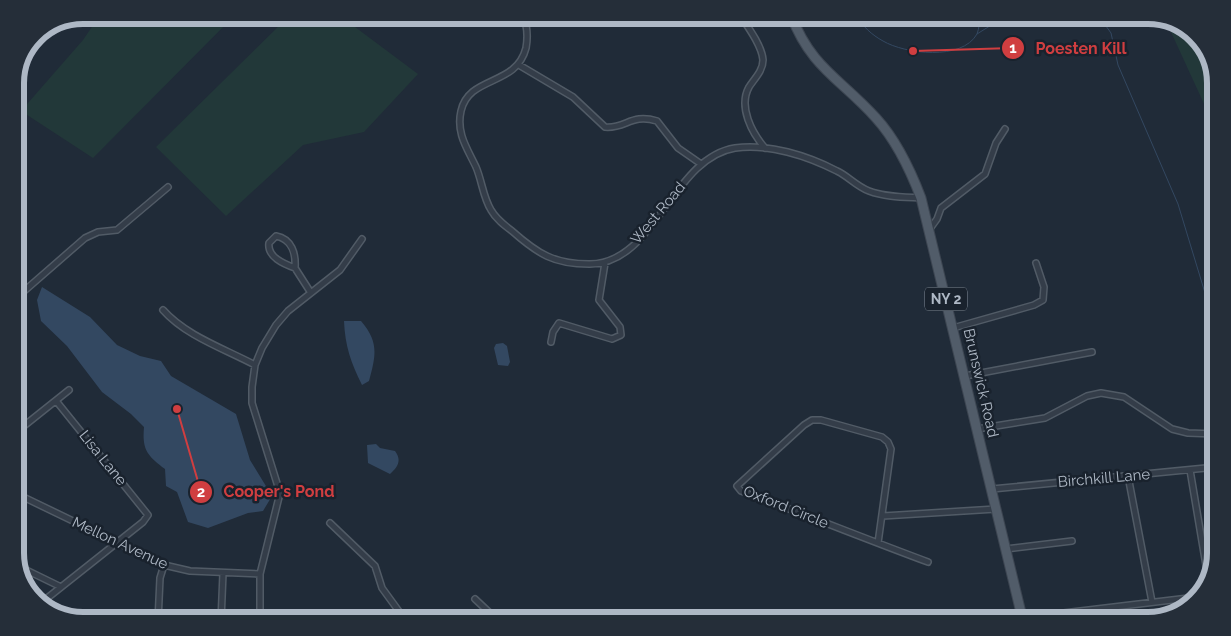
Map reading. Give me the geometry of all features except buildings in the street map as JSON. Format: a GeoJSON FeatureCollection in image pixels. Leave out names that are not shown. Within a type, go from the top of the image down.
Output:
{"type":"FeatureCollection","features":[{"type":"Feature","properties":{"kind":"main road","name":"Brunswick Road"},"geometry":{"type":"LineString","coordinates":[[795,24],[803,41],[816,61],[876,118],[891,137],[904,158],[921,198],[1021,612]]}},
{"type":"Feature","properties":{"kind":"street"},"geometry":{"type":"LineString","coordinates":[[526,24],[527,42],[519,65],[502,78],[476,89],[465,101],[461,112],[460,133],[479,175],[487,202],[497,219],[543,256],[566,263],[605,263],[599,300],[620,327],[620,335],[612,339],[559,323],[553,332],[551,342]]}},
{"type":"Feature","properties":{"kind":"street"},"geometry":{"type":"LineString","coordinates":[[745,24],[762,57],[762,68],[748,91],[745,108],[754,132],[766,148]]}},
{"type":"Feature","properties":{"kind":"street"},"geometry":{"type":"LineString","coordinates":[[519,65],[573,97],[605,127],[620,126],[639,117],[657,121],[678,148],[701,164]]}},
{"type":"Feature","properties":{"kind":"street"},"geometry":{"type":"LineString","coordinates":[[928,230],[937,219],[940,208],[985,174],[996,143],[1005,129]]}},
{"type":"Feature","properties":{"kind":"street","name":"West Road"},"geometry":{"type":"LineString","coordinates":[[605,263],[641,238],[689,176],[701,164],[732,148],[766,148],[822,164],[870,192],[921,198]]}},
{"type":"Feature","properties":{"kind":"street"},"geometry":{"type":"LineString","coordinates":[[24,291],[85,238],[95,232],[117,230],[168,187]]}},
{"type":"Feature","properties":{"kind":"street"},"geometry":{"type":"LineString","coordinates":[[295,268],[295,257],[289,243],[280,237],[272,238],[268,245],[270,252],[277,259],[295,268],[311,293]]}},
{"type":"Feature","properties":{"kind":"street"},"geometry":{"type":"LineString","coordinates":[[260,612],[260,574],[280,493],[252,404],[255,365],[262,348],[276,325],[288,311],[340,270],[362,239]]}},
{"type":"Feature","properties":{"kind":"street"},"geometry":{"type":"LineString","coordinates":[[953,328],[1043,300],[1044,287],[1036,262]]}},
{"type":"Feature","properties":{"kind":"street"},"geometry":{"type":"LineString","coordinates":[[163,310],[173,321],[185,329],[255,365]]}},
{"type":"Feature","properties":{"kind":"street"},"geometry":{"type":"LineString","coordinates":[[965,376],[1092,352]]}},
{"type":"Feature","properties":{"kind":"street"},"geometry":{"type":"LineString","coordinates":[[24,426],[70,390]]}},
{"type":"Feature","properties":{"kind":"street"},"geometry":{"type":"LineString","coordinates":[[977,429],[1045,418],[1086,396],[1100,392],[1124,397],[1172,429],[1188,433],[1207,434]]}},
{"type":"Feature","properties":{"kind":"street","name":"Lisa Lane"},"geometry":{"type":"LineString","coordinates":[[57,402],[148,515],[144,522],[118,543]]}},
{"type":"Feature","properties":{"kind":"street","name":"Oxford Circle"},"geometry":{"type":"LineString","coordinates":[[878,543],[891,449],[888,442],[882,437],[821,420],[812,420],[804,424],[737,486],[741,491],[928,562]]}},
{"type":"Feature","properties":{"kind":"street","name":"Birchkill Lane"},"geometry":{"type":"LineString","coordinates":[[992,489],[1207,468]]}},
{"type":"Feature","properties":{"kind":"street"},"geometry":{"type":"LineString","coordinates":[[1190,470],[1206,565]]}},
{"type":"Feature","properties":{"kind":"street"},"geometry":{"type":"LineString","coordinates":[[1128,476],[1152,602]]}},
{"type":"Feature","properties":{"kind":"street","name":"Mellon Avenue"},"geometry":{"type":"LineString","coordinates":[[24,497],[164,565],[181,570],[260,574]]}},
{"type":"Feature","properties":{"kind":"street"},"geometry":{"type":"LineString","coordinates":[[883,516],[996,509]]}},
{"type":"Feature","properties":{"kind":"street"},"geometry":{"type":"LineString","coordinates":[[330,523],[374,566],[382,588],[399,612]]}},
{"type":"Feature","properties":{"kind":"street"},"geometry":{"type":"LineString","coordinates":[[1006,549],[1072,541]]}},
{"type":"Feature","properties":{"kind":"street"},"geometry":{"type":"LineString","coordinates":[[46,600],[118,543]]}},
{"type":"Feature","properties":{"kind":"street"},"geometry":{"type":"LineString","coordinates":[[158,612],[160,578],[164,565]]}},
{"type":"Feature","properties":{"kind":"street"},"geometry":{"type":"LineString","coordinates":[[26,570],[61,587]]}},
{"type":"Feature","properties":{"kind":"street"},"geometry":{"type":"LineString","coordinates":[[221,612],[223,572]]}},
{"type":"Feature","properties":{"kind":"street"},"geometry":{"type":"LineString","coordinates":[[1080,612],[1187,598]]}},
{"type":"Feature","properties":{"kind":"street"},"geometry":{"type":"LineString","coordinates":[[474,599],[489,612]]}},
{"type":"Feature","properties":{"kind":"green space"},"geometry":{"type":"Polygon","coordinates":[[[94,24],[226,24],[93,158],[24,113],[24,108],[83,40],[94,24]]]}},
{"type":"Feature","properties":{"kind":"green space"},"geometry":{"type":"Polygon","coordinates":[[[281,24],[351,24],[418,74],[364,132],[303,145],[226,216],[156,147],[281,24]]]}},
{"type":"Feature","properties":{"kind":"green space"},"geometry":{"type":"Polygon","coordinates":[[[1169,28],[1187,38],[1201,57],[1207,79],[1207,110],[1169,28]]]}},
{"type":"Feature","properties":{"kind":"water"},"geometry":{"type":"Polygon","coordinates":[[[42,287],[90,317],[117,345],[140,356],[161,361],[171,376],[236,414],[250,460],[272,496],[263,511],[248,513],[208,528],[188,522],[177,492],[166,486],[165,469],[150,456],[145,447],[144,427],[131,414],[102,392],[67,346],[41,321],[37,300],[42,287]]]}},
{"type":"Feature","properties":{"kind":"water"},"geometry":{"type":"Polygon","coordinates":[[[344,321],[361,321],[373,342],[374,356],[369,381],[362,385],[349,354],[344,321]]]}},
{"type":"Feature","properties":{"kind":"water"},"geometry":{"type":"Polygon","coordinates":[[[503,343],[507,346],[510,362],[508,366],[498,365],[494,348],[496,344],[503,343]]]}},
{"type":"Feature","properties":{"kind":"water"},"geometry":{"type":"Polygon","coordinates":[[[376,444],[380,448],[395,451],[397,454],[398,463],[390,474],[368,463],[367,445],[376,444]]]}},
{"type":"Feature","properties":{"kind":"waterway"},"geometry":{"type":"LineString","coordinates":[[862,24],[883,41],[893,46],[918,52],[946,52],[970,43],[977,34],[979,24]]}},
{"type":"Feature","properties":{"kind":"waterway"},"geometry":{"type":"LineString","coordinates":[[977,34],[993,24]]}},
{"type":"Feature","properties":{"kind":"waterway"},"geometry":{"type":"LineString","coordinates":[[1104,24],[1111,33],[1118,65],[1178,204],[1207,300]]}},
{"type":"Feature","properties":{"kind":"place","name":"Poesten Kill"},"geometry":{"type":"Point","coordinates":[913,51]}},
{"type":"Feature","properties":{"kind":"place","name":"Cooper's Pond"},"geometry":{"type":"Point","coordinates":[177,409]}}]}
